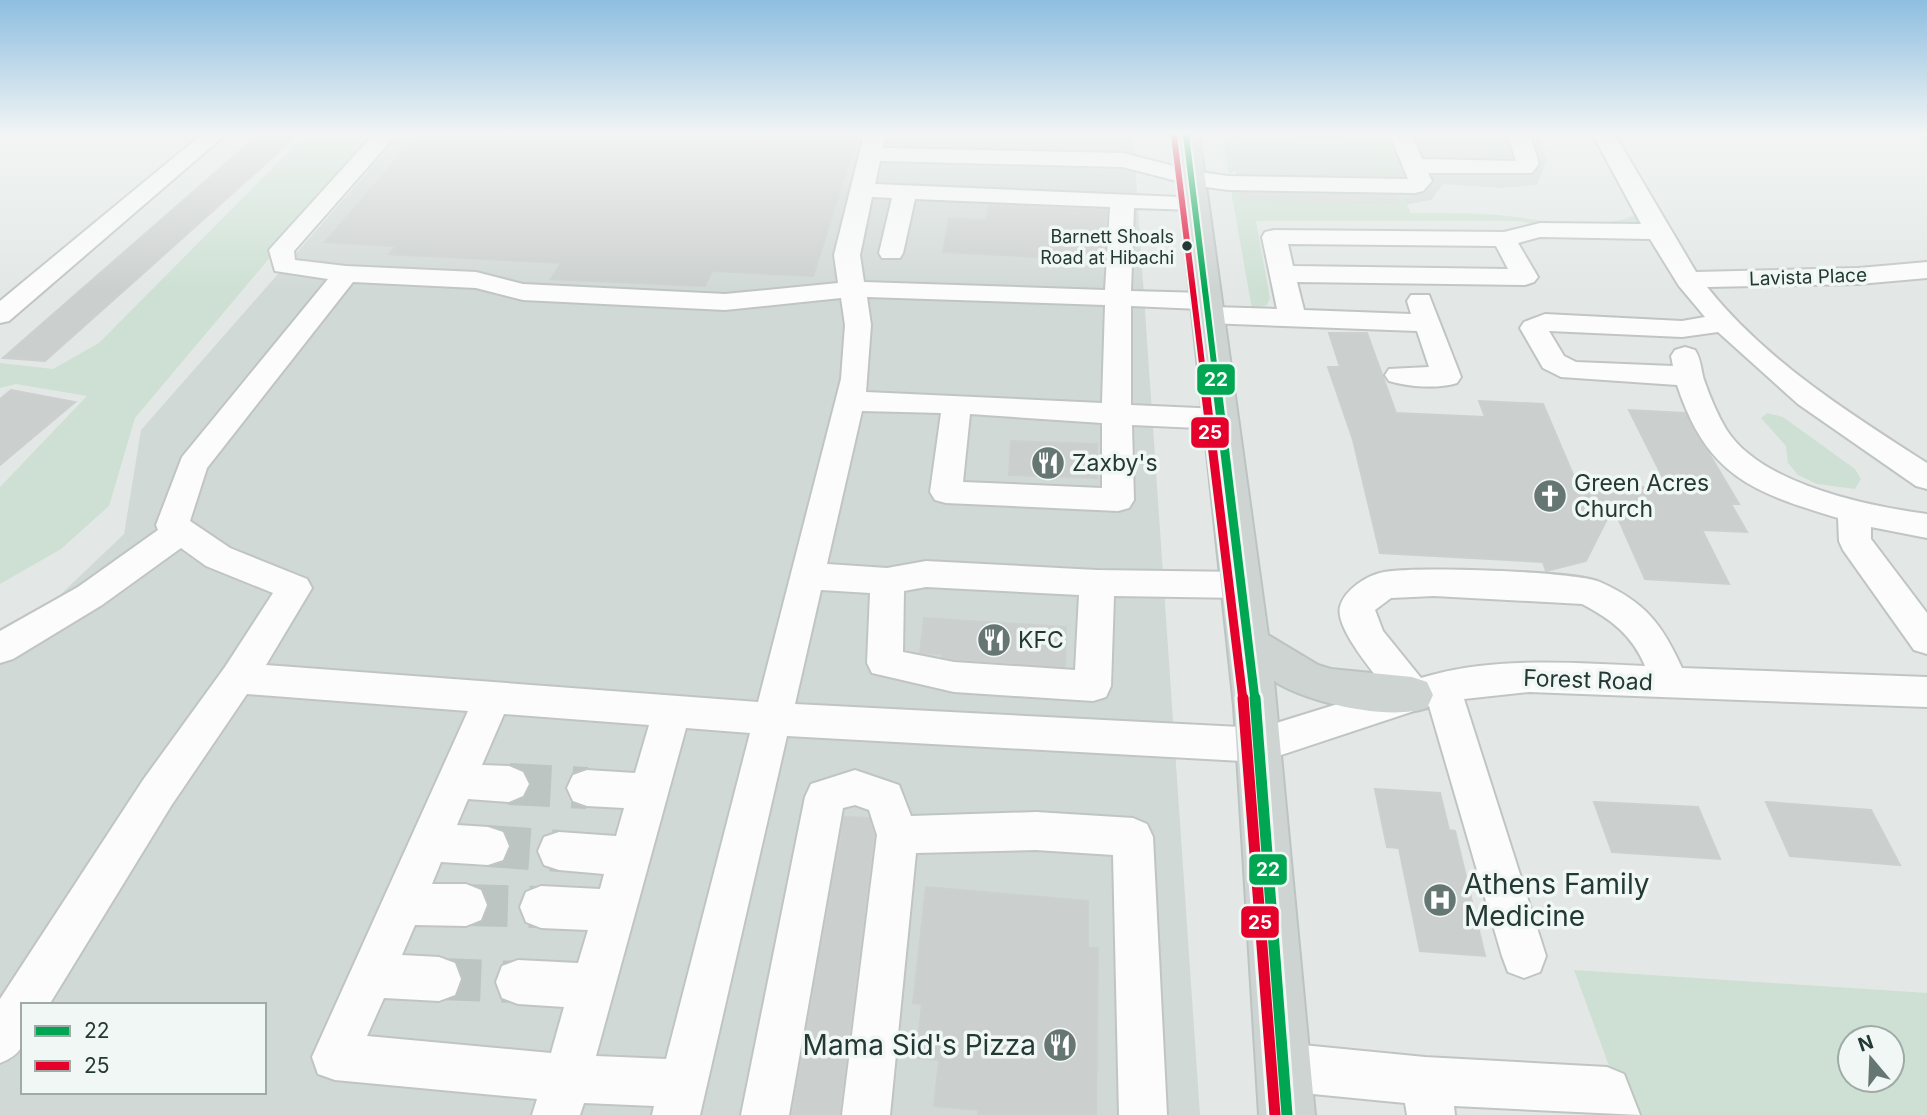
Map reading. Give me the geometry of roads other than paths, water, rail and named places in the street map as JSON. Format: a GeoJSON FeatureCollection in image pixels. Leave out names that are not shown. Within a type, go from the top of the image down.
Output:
{"type":"FeatureCollection","features":[{"type":"Feature","properties":{"kind":"main road"},"geometry":{"type":"LineString","coordinates":[[1193,190],[1260,746],[1287,1115]]}},
{"type":"Feature","properties":{"kind":"main road"},"geometry":{"type":"LineString","coordinates":[[1249,645],[1305,679],[1331,687],[1427,691]]}},
{"type":"Feature","properties":{"kind":"street"},"geometry":{"type":"LineString","coordinates":[[0,315],[152,187]]}},
{"type":"Feature","properties":{"kind":"street"},"geometry":{"type":"LineString","coordinates":[[338,187],[281,250],[284,266],[346,274],[476,280],[523,292],[725,302],[852,289],[1117,299],[1292,318],[1427,323]]}},
{"type":"Feature","properties":{"kind":"street"},"geometry":{"type":"LineString","coordinates":[[493,696],[335,1057],[562,1096],[680,1100],[775,719],[855,380],[858,336],[847,255],[864,187]]}},
{"type":"Feature","properties":{"kind":"street"},"geometry":{"type":"LineString","coordinates":[[1186,187],[1193,190]]}},
{"type":"Feature","properties":{"kind":"street"},"geometry":{"type":"LineString","coordinates":[[863,190],[1122,201],[1208,187]]}},
{"type":"Feature","properties":{"kind":"street"},"geometry":{"type":"LineString","coordinates":[[1370,187],[1415,187]]}},
{"type":"Feature","properties":{"kind":"street"},"geometry":{"type":"LineString","coordinates":[[1634,187],[1689,280],[1724,323],[1817,407],[1927,478]]}},
{"type":"Feature","properties":{"kind":"street"},"geometry":{"type":"LineString","coordinates":[[891,253],[905,192]]}},
{"type":"Feature","properties":{"kind":"street"},"geometry":{"type":"LineString","coordinates":[[957,404],[946,492],[1118,500],[1117,299],[1122,201]]}},
{"type":"Feature","properties":{"kind":"street"},"geometry":{"type":"LineString","coordinates":[[1292,318],[1274,237],[1504,239],[1540,230],[1660,232]]}},
{"type":"Feature","properties":{"kind":"street"},"geometry":{"type":"LineString","coordinates":[[1282,274],[1525,277],[1504,239]]}},
{"type":"Feature","properties":{"kind":"street","name":"Lavista Place"},"geometry":{"type":"LineString","coordinates":[[1689,280],[1859,276],[1927,270]]}},
{"type":"Feature","properties":{"kind":"street"},"geometry":{"type":"LineString","coordinates":[[24,1003],[157,793],[237,678],[295,588],[218,556],[172,525],[193,465],[346,274]]}},
{"type":"Feature","properties":{"kind":"street"},"geometry":{"type":"LineString","coordinates":[[1399,375],[1447,377],[1411,276]]}},
{"type":"Feature","properties":{"kind":"street"},"geometry":{"type":"LineString","coordinates":[[1687,376],[1571,371],[1553,362],[1534,328],[1545,322],[1682,329],[1724,323]]}},
{"type":"Feature","properties":{"kind":"street"},"geometry":{"type":"LineString","coordinates":[[1682,329],[1687,376],[1707,422],[1735,461],[1772,482],[1854,510],[1908,524],[1927,526]]}},
{"type":"Feature","properties":{"kind":"street"},"geometry":{"type":"LineString","coordinates":[[850,401],[957,404],[1220,419]]}},
{"type":"Feature","properties":{"kind":"street"},"geometry":{"type":"LineString","coordinates":[[1854,510],[1855,541],[1927,640]]}},
{"type":"Feature","properties":{"kind":"street"},"geometry":{"type":"LineString","coordinates":[[0,649],[90,596],[180,531]]}},
{"type":"Feature","properties":{"kind":"street"},"geometry":{"type":"LineString","coordinates":[[808,576],[887,581],[926,574],[1097,583],[1241,584]]}},
{"type":"Feature","properties":{"kind":"street"},"geometry":{"type":"LineString","coordinates":[[887,581],[885,663],[954,677],[1093,686],[1097,583]]}},
{"type":"Feature","properties":{"kind":"street"},"geometry":{"type":"LineString","coordinates":[[1524,956],[1427,691],[1370,641],[1358,618],[1357,608],[1364,598],[1384,585],[1423,583],[1587,591],[1615,605],[1638,624],[1652,641],[1670,682]]}},
{"type":"Feature","properties":{"kind":"street","name":"Forest Road"},"geometry":{"type":"LineString","coordinates":[[1260,746],[1427,691],[1484,680],[1529,677],[1927,692]]}},
{"type":"Feature","properties":{"kind":"street"},"geometry":{"type":"LineString","coordinates":[[237,678],[775,719],[1260,746]]}},
{"type":"Feature","properties":{"kind":"street"},"geometry":{"type":"LineString","coordinates":[[562,1096],[672,711]]}},
{"type":"Feature","properties":{"kind":"street"},"geometry":{"type":"LineString","coordinates":[[456,781],[509,784]]}},
{"type":"Feature","properties":{"kind":"street"},"geometry":{"type":"LineString","coordinates":[[765,1115],[825,797],[840,788],[864,787],[885,798],[897,835],[866,1115]]}},
{"type":"Feature","properties":{"kind":"street"},"geometry":{"type":"LineString","coordinates":[[587,788],[649,792]]}},
{"type":"Feature","properties":{"kind":"street"},"geometry":{"type":"LineString","coordinates":[[897,835],[1036,831],[1133,837],[1143,1115]]}},
{"type":"Feature","properties":{"kind":"street"},"geometry":{"type":"LineString","coordinates":[[429,842],[488,846]]}},
{"type":"Feature","properties":{"kind":"street"},"geometry":{"type":"LineString","coordinates":[[559,851],[630,856]]}},
{"type":"Feature","properties":{"kind":"street"},"geometry":{"type":"LineString","coordinates":[[402,904],[466,905]]}},
{"type":"Feature","properties":{"kind":"street"},"geometry":{"type":"LineString","coordinates":[[541,907],[615,910]]}},
{"type":"Feature","properties":{"kind":"street"},"geometry":{"type":"LineString","coordinates":[[371,975],[439,979]]}},
{"type":"Feature","properties":{"kind":"street"},"geometry":{"type":"LineString","coordinates":[[518,982],[593,986]]}},
{"type":"Feature","properties":{"kind":"street"},"geometry":{"type":"LineString","coordinates":[[0,1040],[21,1008]]}},
{"type":"Feature","properties":{"kind":"street"},"geometry":{"type":"LineString","coordinates":[[1282,1067],[1428,1098],[1606,1091],[1616,1115]]}},
{"type":"Feature","properties":{"kind":"tunnel"},"geometry":{"type":"LineString","coordinates":[[509,784],[587,788]]}},
{"type":"Feature","properties":{"kind":"tunnel"},"geometry":{"type":"LineString","coordinates":[[488,846],[559,851]]}},
{"type":"Feature","properties":{"kind":"tunnel"},"geometry":{"type":"LineString","coordinates":[[466,905],[541,907]]}},
{"type":"Feature","properties":{"kind":"tunnel"},"geometry":{"type":"LineString","coordinates":[[439,979],[518,982]]}},
{"type":"Feature","properties":{"kind":"place","name":"Barnett Shoals Road at Hibachi"},"geometry":{"type":"Point","coordinates":[1187,246]}},
{"type":"Feature","properties":{"kind":"place","name":"Zaxby's"},"geometry":{"type":"Point","coordinates":[1048,463]}},
{"type":"Feature","properties":{"kind":"place","name":"Green Acres Church"},"geometry":{"type":"Point","coordinates":[1550,496]}},
{"type":"Feature","properties":{"kind":"place","name":"KFC"},"geometry":{"type":"Point","coordinates":[994,640]}},
{"type":"Feature","properties":{"kind":"place","name":"Athens Family Medicine"},"geometry":{"type":"Point","coordinates":[1440,900]}},
{"type":"Feature","properties":{"kind":"place","name":"Mama Sid's Pizza"},"geometry":{"type":"Point","coordinates":[1060,1045]}}]}
